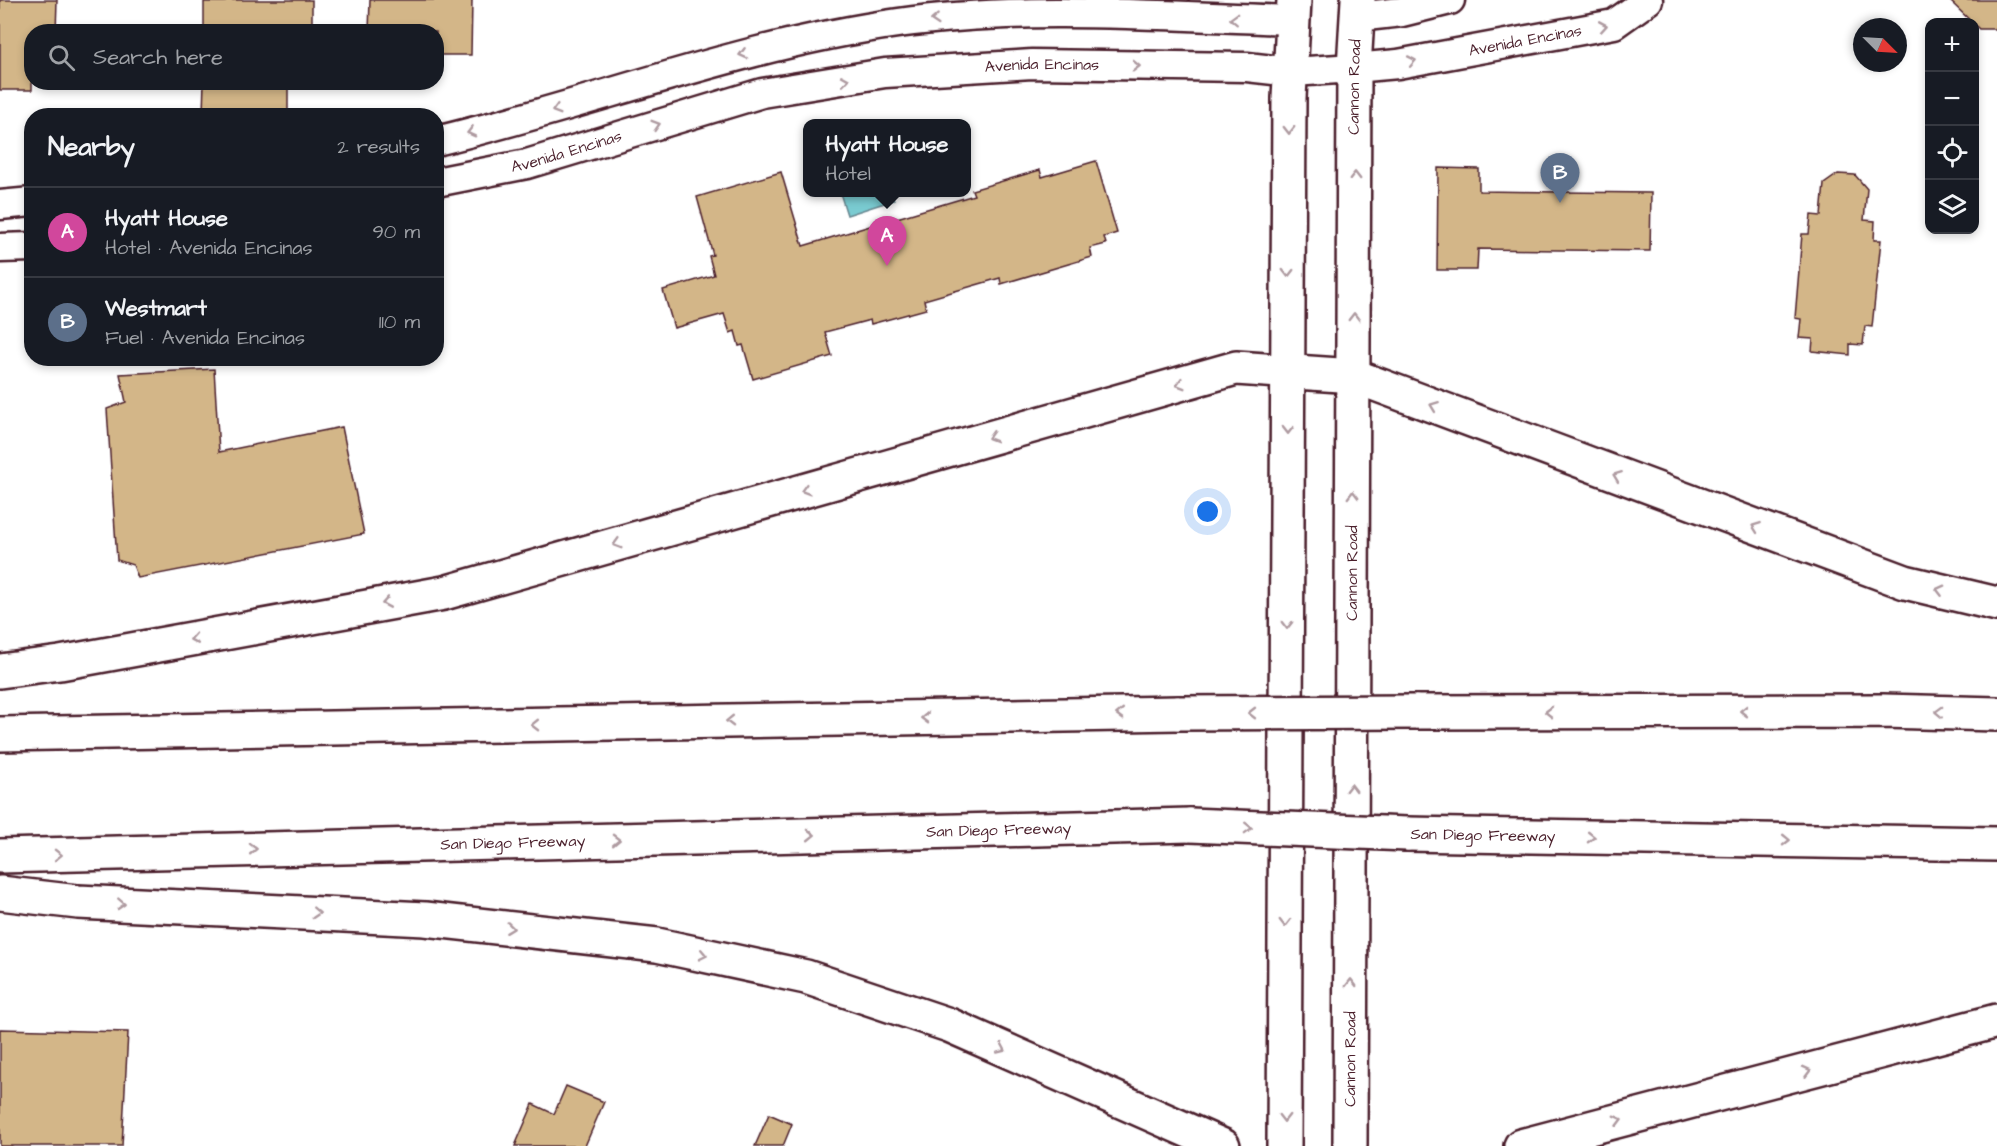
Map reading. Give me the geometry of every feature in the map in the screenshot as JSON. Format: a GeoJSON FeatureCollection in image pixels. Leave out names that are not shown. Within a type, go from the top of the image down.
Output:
{"type":"FeatureCollection","features":[{"type":"Feature","properties":{"kind":"main road","name":"Cannon Road"},"geometry":{"type":"LineString","coordinates":[[1350,1146],[1354,68],[1357,9]]}},
{"type":"Feature","properties":{"kind":"main road"},"geometry":{"type":"LineString","coordinates":[[1284,1146],[1289,109],[1293,10]]}},
{"type":"Feature","properties":{"kind":"main road"},"geometry":{"type":"LineString","coordinates":[[0,671],[60,663],[444,593],[1236,368],[1354,376],[1905,582],[1997,604]]}},
{"type":"Feature","properties":{"kind":"main road"},"geometry":{"type":"LineString","coordinates":[[0,734],[1179,713],[1883,711],[1997,714]]}},
{"type":"Feature","properties":{"kind":"main road","name":"San Diego Freeway"},"geometry":{"type":"LineString","coordinates":[[0,856],[1190,825],[1407,834],[1997,844]]}},
{"type":"Feature","properties":{"kind":"main road"},"geometry":{"type":"LineString","coordinates":[[0,893],[78,902],[425,919],[657,945],[806,977],[949,1025],[1223,1146]]}},
{"type":"Feature","properties":{"kind":"main road"},"geometry":{"type":"LineString","coordinates":[[1521,1146],[1997,1021]]}},
{"type":"Feature","properties":{"kind":"street"},"geometry":{"type":"LineString","coordinates":[[1357,9],[1402,12],[1450,0]]}},
{"type":"Feature","properties":{"kind":"street","name":"Avenida Encinas"},"geometry":{"type":"LineString","coordinates":[[444,180],[527,164],[762,93],[885,74],[1032,64],[1247,67],[1292,72],[1398,64],[1614,24],[1648,0]]}},
{"type":"Feature","properties":{"kind":"street"},"geometry":{"type":"LineString","coordinates":[[444,139],[505,124],[714,61],[804,40],[899,23],[983,16],[1293,10]]}},
{"type":"Feature","properties":{"kind":"street"},"geometry":{"type":"LineString","coordinates":[[0,205],[24,203]]}},
{"type":"Feature","properties":{"kind":"street"},"geometry":{"type":"LineString","coordinates":[[0,248],[24,247]]}},
{"type":"Feature","properties":{"kind":"water"},"geometry":{"type":"Polygon","coordinates":[[[841,197],[893,197],[894,200],[847,215],[841,197]]]}},
{"type":"Feature","properties":{"kind":"building"},"geometry":{"type":"Polygon","coordinates":[[[0,0],[57,0],[56,24],[24,24],[24,90],[0,90],[0,0]]]}},
{"type":"Feature","properties":{"kind":"building"},"geometry":{"type":"Polygon","coordinates":[[[225,0],[312,0],[312,24],[204,24],[204,2],[225,2],[225,0]]]}},
{"type":"Feature","properties":{"kind":"building"},"geometry":{"type":"Polygon","coordinates":[[[370,0],[472,0],[471,55],[444,55],[444,24],[369,24],[370,0]]]}},
{"type":"Feature","properties":{"kind":"building"},"geometry":{"type":"Polygon","coordinates":[[[1949,0],[1997,0],[1997,29],[1979,29],[1979,18],[1968,18],[1949,0]]]}},
{"type":"Feature","properties":{"kind":"building"},"geometry":{"type":"Polygon","coordinates":[[[204,90],[288,90],[288,108],[203,108],[204,90]]]}},
{"type":"Feature","properties":{"kind":"building"},"geometry":{"type":"Polygon","coordinates":[[[1096,161],[1117,233],[1104,237],[1106,244],[1090,248],[1092,257],[1001,284],[1000,278],[924,300],[926,309],[871,324],[870,320],[825,332],[832,356],[753,379],[743,345],[739,346],[735,331],[730,333],[724,314],[674,328],[663,290],[714,275],[709,256],[713,255],[697,197],[781,172],[803,246],[971,197],[974,195],[972,190],[1040,170],[1042,177],[1096,161]]]}},
{"type":"Feature","properties":{"kind":"building"},"geometry":{"type":"Polygon","coordinates":[[[1438,168],[1479,169],[1479,191],[1651,193],[1650,251],[1478,249],[1477,270],[1437,270],[1438,168]]]}},
{"type":"Feature","properties":{"kind":"building"},"geometry":{"type":"Polygon","coordinates":[[[1838,174],[1855,175],[1867,189],[1864,220],[1875,221],[1874,240],[1881,240],[1872,327],[1865,326],[1863,345],[1850,344],[1850,355],[1812,351],[1813,339],[1799,338],[1801,319],[1795,318],[1802,234],[1809,234],[1811,215],[1821,216],[1824,184],[1838,174]]]}},
{"type":"Feature","properties":{"kind":"building"},"geometry":{"type":"Polygon","coordinates":[[[214,369],[219,452],[342,427],[364,534],[138,578],[133,565],[117,560],[107,409],[126,402],[120,374],[214,369]]]}},
{"type":"Feature","properties":{"kind":"building"},"geometry":{"type":"Polygon","coordinates":[[[0,1029],[128,1032],[122,1146],[0,1146],[0,1029]]]}},
{"type":"Feature","properties":{"kind":"building"},"geometry":{"type":"Polygon","coordinates":[[[566,1086],[604,1102],[585,1146],[515,1146],[533,1104],[554,1114],[566,1086]]]}},
{"type":"Feature","properties":{"kind":"building"},"geometry":{"type":"Polygon","coordinates":[[[769,1114],[792,1124],[783,1146],[755,1146],[769,1114]]]}},
{"type":"Feature","properties":{"kind":"place","name":"Westmart"},"geometry":{"type":"Point","coordinates":[1560,203]}},
{"type":"Feature","properties":{"kind":"place","name":"Hyatt House"},"geometry":{"type":"Point","coordinates":[887,266]}}]}
